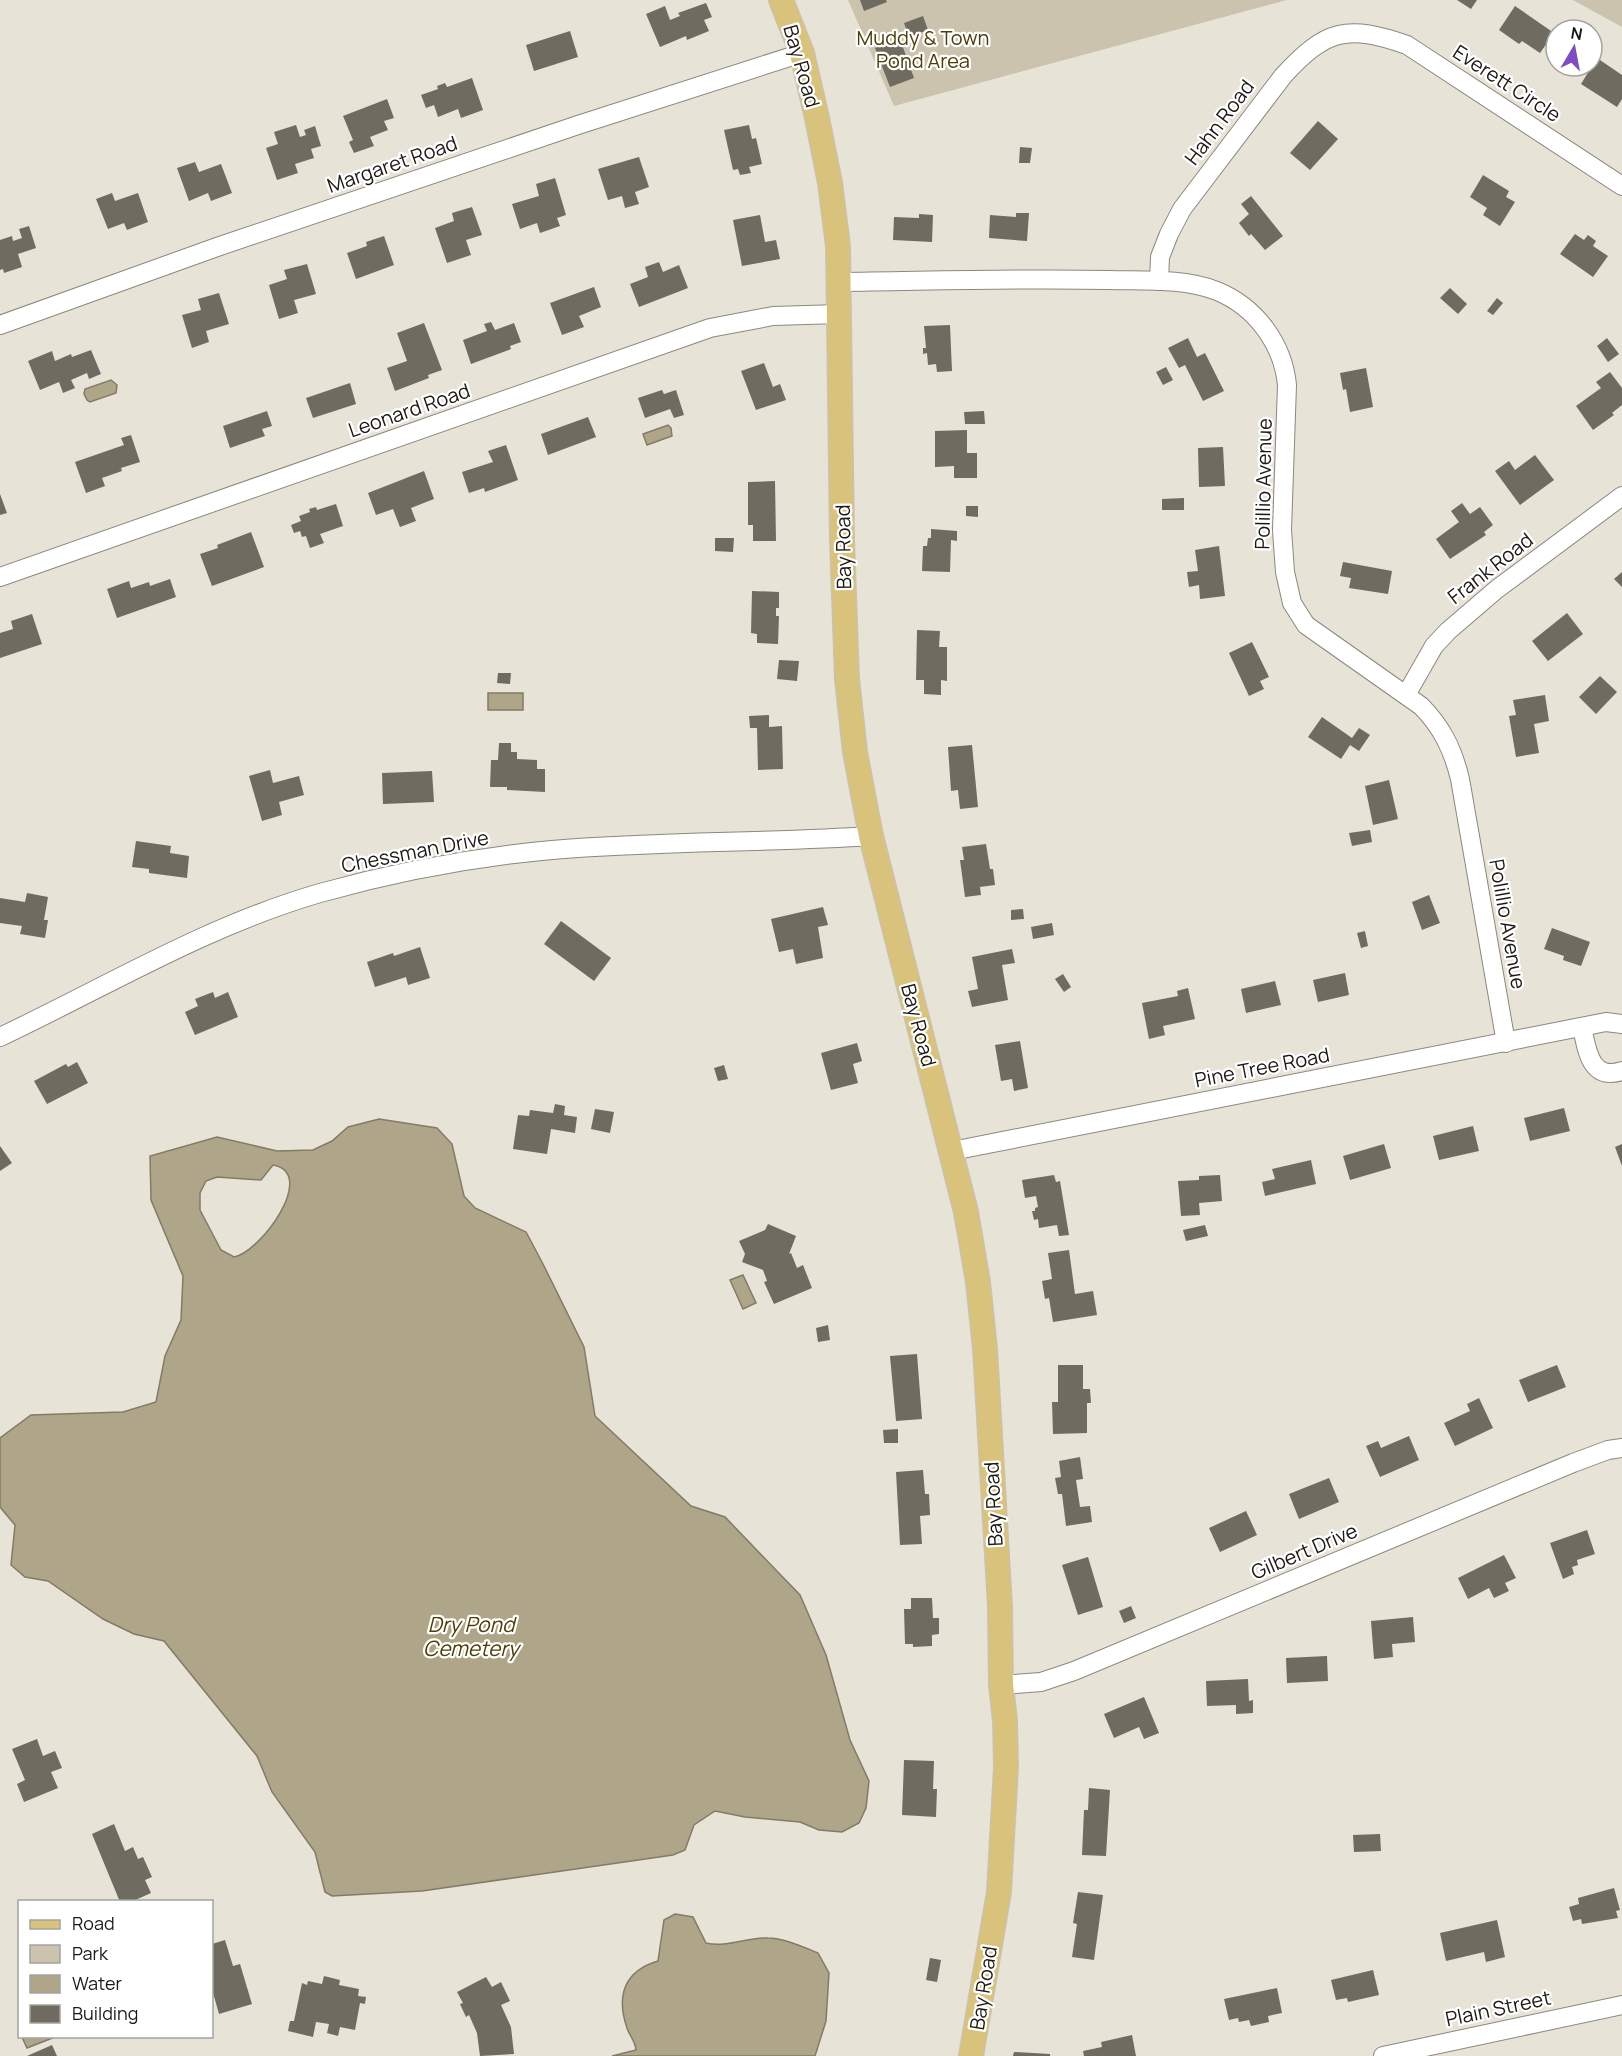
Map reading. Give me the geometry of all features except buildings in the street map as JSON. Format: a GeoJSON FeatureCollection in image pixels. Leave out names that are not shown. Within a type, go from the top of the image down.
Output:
{"type":"FeatureCollection","features":[{"type":"Feature","properties":{"kind":"main road","name":"Bay Road"},"geometry":{"type":"LineString","coordinates":[[781,0],[802,53],[830,183],[838,246],[842,540],[847,679],[855,752],[871,836],[966,1212],[978,1282],[985,1349],[1000,1607],[1001,1685],[1005,1721],[1006,1767],[999,1892],[971,2056]]}},
{"type":"Feature","properties":{"kind":"street","name":"Everett Circle"},"geometry":{"type":"LineString","coordinates":[[1361,32],[1380,35],[1407,45],[1622,186]]}},
{"type":"Feature","properties":{"kind":"street","name":"Hahn Road"},"geometry":{"type":"LineString","coordinates":[[1159,281],[1160,257],[1182,209],[1283,76],[1301,56],[1319,43],[1337,34],[1361,32]]}},
{"type":"Feature","properties":{"kind":"street","name":"Margaret Road"},"geometry":{"type":"LineString","coordinates":[[0,325],[217,247],[567,129],[802,53]]}},
{"type":"Feature","properties":{"kind":"street","name":"Polillio Avenue"},"geometry":{"type":"LineString","coordinates":[[839,282],[1035,279],[1159,281],[1198,285],[1217,291],[1251,311],[1274,342],[1286,372],[1281,530],[1285,572],[1293,603],[1306,625],[1406,695],[1426,711],[1441,729],[1457,765],[1506,1043]]}},
{"type":"Feature","properties":{"kind":"street","name":"Leonard Road"},"geometry":{"type":"LineString","coordinates":[[0,577],[710,328],[772,316],[840,314]]}},
{"type":"Feature","properties":{"kind":"street","name":"Frank Road"},"geometry":{"type":"LineString","coordinates":[[1406,695],[1434,646],[1448,631],[1497,589],[1622,496]]}},
{"type":"Feature","properties":{"kind":"street","name":"Chessman Drive"},"geometry":{"type":"LineString","coordinates":[[0,1037],[173,949],[255,915],[319,894],[395,874],[475,859],[552,850],[710,841],[871,836]]}},
{"type":"Feature","properties":{"kind":"street","name":"Pine Tree Road"},"geometry":{"type":"LineString","coordinates":[[952,1151],[1582,1027],[1611,1022],[1622,1024]]}},
{"type":"Feature","properties":{"kind":"street"},"geometry":{"type":"LineString","coordinates":[[1582,1027],[1588,1057],[1594,1066],[1609,1073],[1622,1071]]}},
{"type":"Feature","properties":{"kind":"street","name":"Gilbert Drive"},"geometry":{"type":"LineString","coordinates":[[1001,1685],[1041,1682],[1074,1671],[1573,1463],[1608,1450],[1622,1448]]}},
{"type":"Feature","properties":{"kind":"street","name":"Plain Street"},"geometry":{"type":"LineString","coordinates":[[1383,2056],[1622,2004]]}},
{"type":"Feature","properties":{"kind":"green space","name":"Muddy & Town Pond Area"},"geometry":{"type":"Polygon","coordinates":[[[848,0],[1287,0],[894,106],[848,0]]]}},
{"type":"Feature","properties":{"kind":"green space"},"geometry":{"type":"Polygon","coordinates":[[[1573,0],[1622,0],[1622,27],[1573,0]]]}},
{"type":"Feature","properties":{"kind":"water"},"geometry":{"type":"Polygon","coordinates":[[[111,380],[117,385],[116,393],[90,402],[87,400],[84,394],[85,389],[111,380]]]}},
{"type":"Feature","properties":{"kind":"water"},"geometry":{"type":"Polygon","coordinates":[[[668,425],[672,436],[647,445],[643,434],[668,425]]]}},
{"type":"Feature","properties":{"kind":"water"},"geometry":{"type":"Polygon","coordinates":[[[488,693],[523,693],[523,710],[488,710],[488,693]]]}},
{"type":"Feature","properties":{"kind":"water","name":"Dry Pond Cemetery"},"geometry":{"type":"Polygon","coordinates":[[[379,1119],[437,1128],[452,1144],[464,1196],[475,1208],[526,1232],[584,1347],[595,1416],[691,1506],[725,1517],[800,1595],[826,1655],[850,1740],[869,1781],[866,1808],[859,1823],[842,1832],[819,1830],[800,1822],[745,1817],[715,1811],[694,1825],[685,1850],[673,1855],[422,1891],[332,1896],[325,1892],[315,1852],[272,1792],[257,1756],[164,1641],[134,1634],[103,1619],[48,1581],[25,1577],[11,1565],[15,1525],[0,1507],[0,1438],[31,1415],[123,1412],[156,1402],[165,1356],[181,1320],[183,1276],[151,1200],[150,1156],[217,1137],[277,1151],[313,1150],[332,1141],[348,1127],[379,1119]],[[273,1165],[261,1180],[217,1177],[206,1181],[200,1193],[200,1210],[221,1250],[234,1257],[258,1242],[270,1228],[288,1196],[290,1182],[285,1171],[273,1165]]]}},
{"type":"Feature","properties":{"kind":"water"},"geometry":{"type":"Polygon","coordinates":[[[743,1275],[756,1303],[743,1309],[730,1280],[743,1275]]]}},
{"type":"Feature","properties":{"kind":"water"},"geometry":{"type":"Polygon","coordinates":[[[675,1914],[693,1917],[706,1943],[721,1944],[774,1938],[818,1953],[829,1973],[826,2021],[815,2056],[612,2056],[636,2050],[624,2016],[623,1995],[630,1978],[637,1971],[658,1961],[664,1920],[675,1914]]]}},
{"type":"Feature","properties":{"kind":"water"},"geometry":{"type":"Polygon","coordinates":[[[22,2038],[52,2038],[27,2048],[22,2038]]]}}]}
